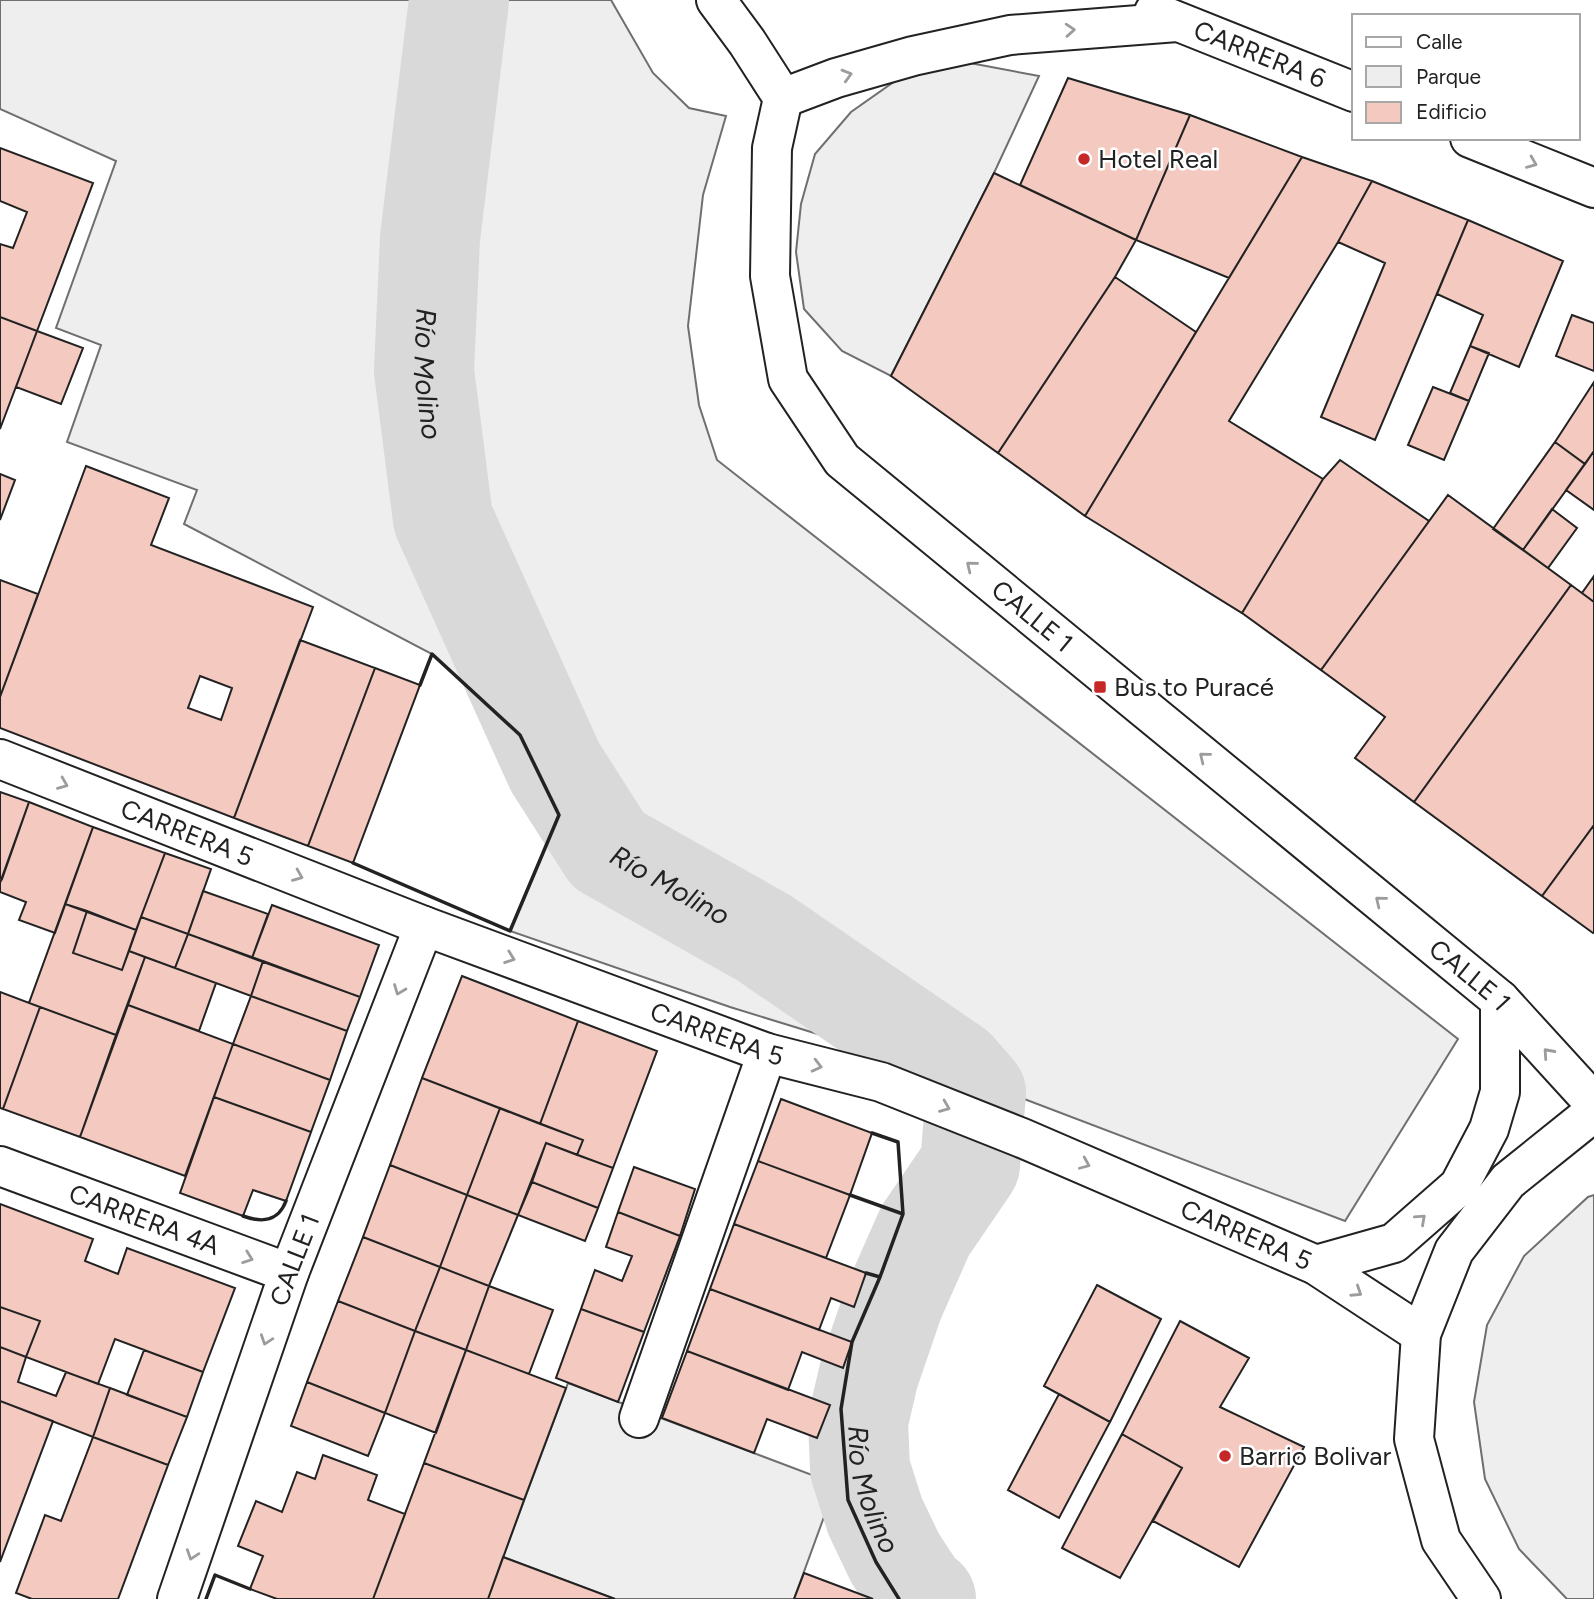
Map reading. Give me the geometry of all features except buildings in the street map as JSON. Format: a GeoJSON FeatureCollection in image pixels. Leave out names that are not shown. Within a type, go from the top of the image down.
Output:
{"type":"FeatureCollection","features":[{"type":"Feature","properties":{"kind":"street"},"geometry":{"type":"LineString","coordinates":[[716,0],[783,98],[836,78],[913,56],[1010,34],[1177,22]]}},
{"type":"Feature","properties":{"kind":"street","name":"CARRERA 6"},"geometry":{"type":"LineString","coordinates":[[1127,0],[1352,91]]}},
{"type":"Feature","properties":{"kind":"street","name":"CALLE 1"},"geometry":{"type":"LineString","coordinates":[[783,98],[772,148],[770,276],[788,379],[842,460],[1500,1000],[1594,1103]]}},
{"type":"Feature","properties":{"kind":"street"},"geometry":{"type":"LineString","coordinates":[[1475,140],[1594,188]]}},
{"type":"Feature","properties":{"kind":"street","name":"CARRERA 5"},"geometry":{"type":"LineString","coordinates":[[0,759],[424,926],[767,1053],[881,1082],[1022,1138],[1316,1265],[1421,1334]]}},
{"type":"Feature","properties":{"kind":"street","name":"CALLE 1"},"geometry":{"type":"LineString","coordinates":[[177,1599],[289,1273],[424,926]]}},
{"type":"Feature","properties":{"kind":"street"},"geometry":{"type":"LineString","coordinates":[[1316,1265],[1394,1243],[1459,1186],[1489,1129],[1500,1092],[1500,1000]]}},
{"type":"Feature","properties":{"kind":"street"},"geometry":{"type":"LineString","coordinates":[[639,1418],[767,1053]]}},
{"type":"Feature","properties":{"kind":"street"},"geometry":{"type":"LineString","coordinates":[[1481,1599],[1441,1540],[1414,1438],[1421,1334],[1454,1251],[1508,1181],[1594,1112]]}},
{"type":"Feature","properties":{"kind":"street","name":"CARRERA 4A"},"geometry":{"type":"LineString","coordinates":[[0,1166],[289,1273]]}},
{"type":"Feature","properties":{"kind":"green space"},"geometry":{"type":"Polygon","coordinates":[[[0,0],[611,0],[653,73],[689,108],[726,116],[703,195],[688,326],[699,405],[717,460],[1458,1039],[1345,1221],[1003,1091],[730,1007],[510,931],[559,815],[520,735],[432,654],[184,524],[197,490],[67,442],[101,345],[56,328],[116,161],[0,109],[0,0]]]}},
{"type":"Feature","properties":{"kind":"green space"},"geometry":{"type":"Polygon","coordinates":[[[970,63],[1039,76],[994,173],[891,376],[842,351],[804,309],[796,252],[801,204],[815,154],[851,112],[898,79],[970,63]]]}},
{"type":"Feature","properties":{"kind":"green space"},"geometry":{"type":"Polygon","coordinates":[[[1594,1195],[1594,1599],[1567,1599],[1519,1549],[1485,1479],[1474,1402],[1487,1325],[1524,1256],[1588,1197],[1594,1195]]]}},
{"type":"Feature","properties":{"kind":"green space"},"geometry":{"type":"Polygon","coordinates":[[[568,1383],[836,1484],[794,1599],[615,1599],[503,1557],[568,1383]]]}},
{"type":"Feature","properties":{"kind":"waterway","name":"Río Molino"},"geometry":{"type":"LineString","coordinates":[[459,0],[430,238],[424,371],[443,519],[555,767],[608,850],[764,938],[955,1069],[976,1093],[970,1165],[925,1231],[894,1301],[869,1374],[858,1421],[860,1469],[875,1516],[895,1558],[918,1593],[926,1599]]}},
{"type":"Feature","properties":{"kind":"wall"},"geometry":{"type":"LineString","coordinates":[[353,863],[510,931],[559,815],[520,735],[432,654],[420,685]]}},
{"type":"Feature","properties":{"kind":"wall"},"geometry":{"type":"LineString","coordinates":[[872,1133],[898,1142],[903,1214],[852,1342],[841,1409],[848,1500],[876,1562],[899,1599]]}},
{"type":"Feature","properties":{"kind":"wall"},"geometry":{"type":"LineString","coordinates":[[850,1195],[903,1214]]}},
{"type":"Feature","properties":{"kind":"wall"},"geometry":{"type":"LineString","coordinates":[[243,1216],[257,1220],[269,1219],[279,1213],[286,1201]]}},
{"type":"Feature","properties":{"kind":"wall"},"geometry":{"type":"LineString","coordinates":[[866,1273],[880,1277]]}},
{"type":"Feature","properties":{"kind":"wall"},"geometry":{"type":"LineString","coordinates":[[206,1599],[215,1575],[250,1589]]}},
{"type":"Feature","properties":{"kind":"place","name":"Hotel Real"},"geometry":{"type":"Point","coordinates":[1084,159]}},
{"type":"Feature","properties":{"kind":"place","name":"Bus to Puracé"},"geometry":{"type":"Point","coordinates":[1100,687]}},
{"type":"Feature","properties":{"kind":"place","name":"Barrio Bolivar"},"geometry":{"type":"Point","coordinates":[1225,1456]}}]}
